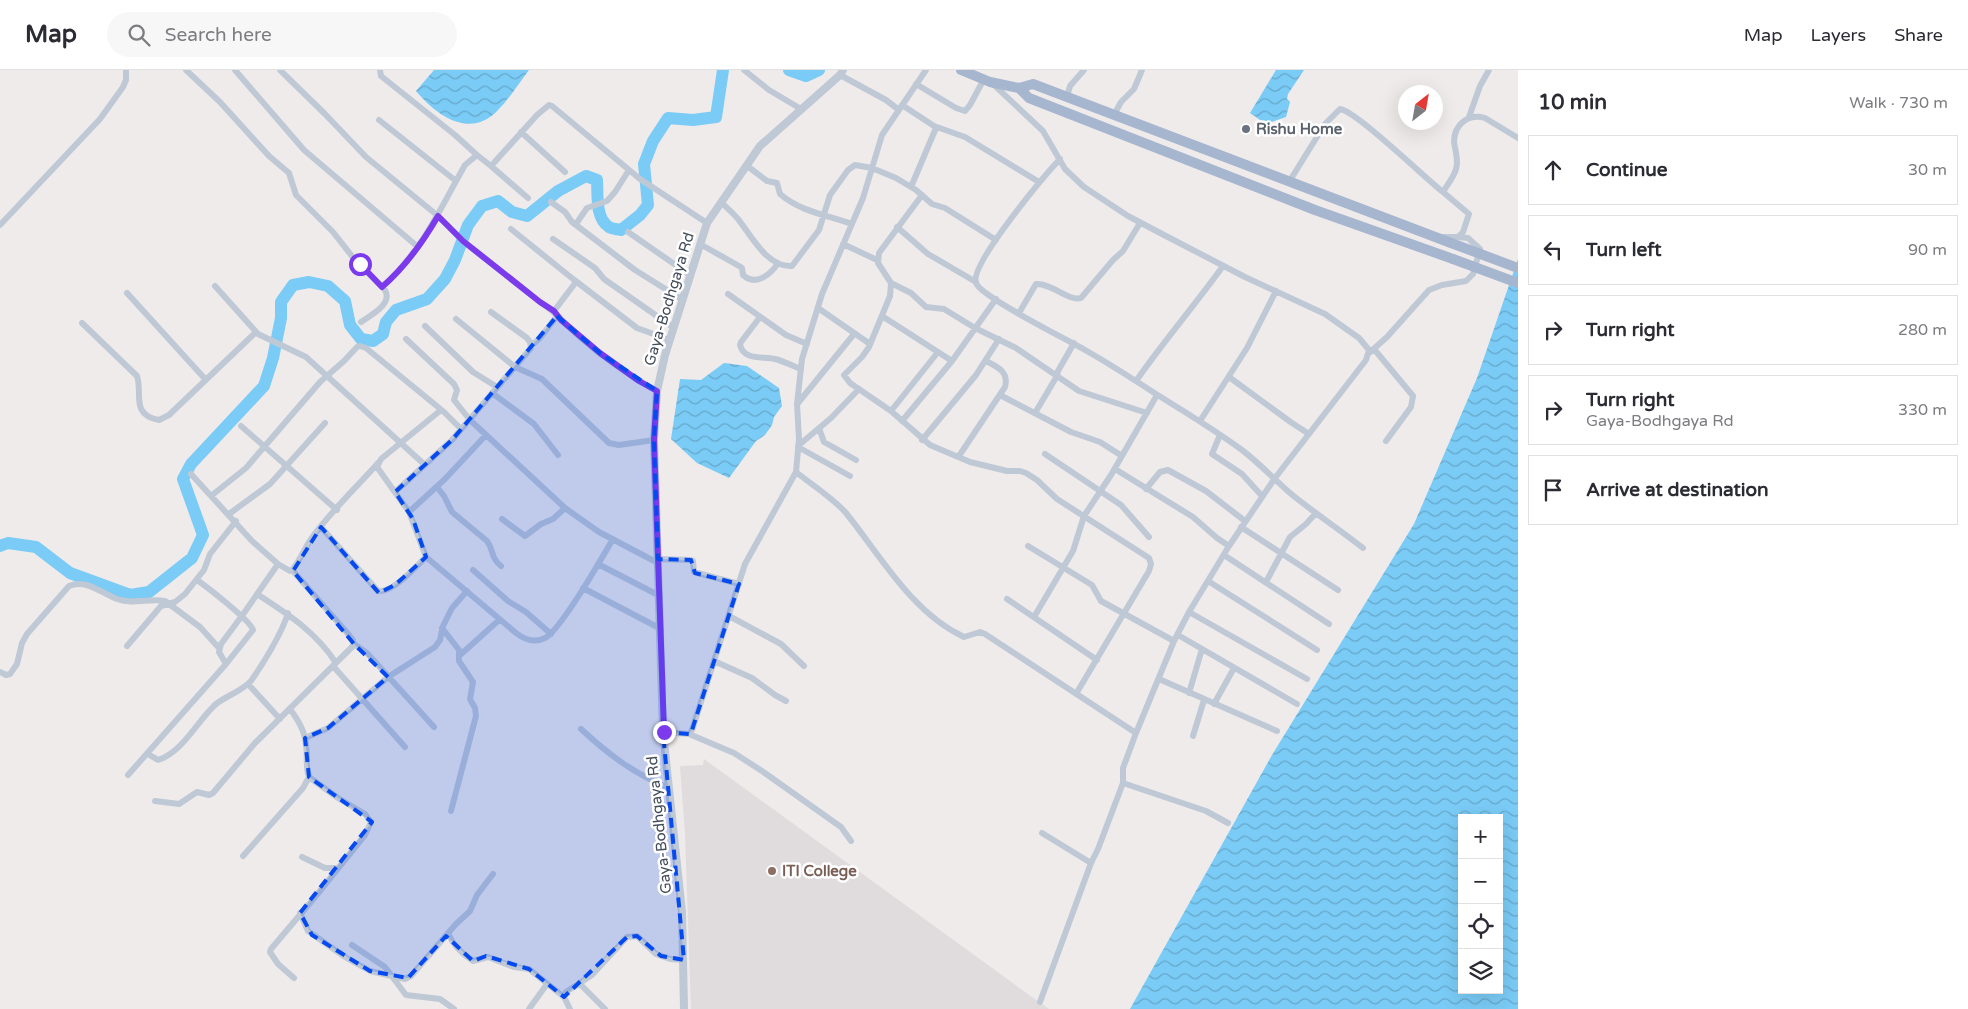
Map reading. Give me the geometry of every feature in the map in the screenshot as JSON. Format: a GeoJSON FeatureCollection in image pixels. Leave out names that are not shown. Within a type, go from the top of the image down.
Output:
{"type":"FeatureCollection","features":[{"type":"Feature","properties":{"kind":"main road"},"geometry":{"type":"LineString","coordinates":[[961,70],[987,80],[1019,88],[1034,84],[1436,238],[1455,240],[1518,268]]}},
{"type":"Feature","properties":{"kind":"main road"},"geometry":{"type":"LineString","coordinates":[[1019,88],[1029,98],[1119,134],[1377,234],[1518,283]]}},
{"type":"Feature","properties":{"kind":"street"},"geometry":{"type":"LineString","coordinates":[[0,225],[100,119],[123,87],[126,80],[126,70]]}},
{"type":"Feature","properties":{"kind":"street"},"geometry":{"type":"LineString","coordinates":[[186,70],[220,102],[269,156],[289,173],[296,196],[333,232],[355,260],[382,287],[388,299],[380,308],[361,322]]}},
{"type":"Feature","properties":{"kind":"street"},"geometry":{"type":"LineString","coordinates":[[235,70],[304,150],[418,247]]}},
{"type":"Feature","properties":{"kind":"street"},"geometry":{"type":"LineString","coordinates":[[280,70],[326,114],[356,148],[438,216],[463,241],[556,314],[600,353],[639,381],[657,391]]}},
{"type":"Feature","properties":{"kind":"street"},"geometry":{"type":"LineString","coordinates":[[380,70],[381,76],[413,104],[455,135],[477,156],[528,198]]}},
{"type":"Feature","properties":{"kind":"street"},"geometry":{"type":"LineString","coordinates":[[744,70],[769,90],[801,109]]}},
{"type":"Feature","properties":{"kind":"street"},"geometry":{"type":"LineString","coordinates":[[689,734],[696,719],[750,553],[796,472],[798,446],[797,404],[801,369],[828,277],[866,191],[882,135],[926,70]]}},
{"type":"Feature","properties":{"kind":"street"},"geometry":{"type":"LineString","coordinates":[[1067,97],[1070,86],[1084,70]]}},
{"type":"Feature","properties":{"kind":"street"},"geometry":{"type":"LineString","coordinates":[[1114,115],[1121,102],[1134,89],[1142,70]]}},
{"type":"Feature","properties":{"kind":"street"},"geometry":{"type":"LineString","coordinates":[[1469,117],[1480,86],[1489,70]]}},
{"type":"Feature","properties":{"kind":"street"},"geometry":{"type":"LineString","coordinates":[[842,72],[886,100],[936,128],[965,137],[1039,182]]}},
{"type":"Feature","properties":{"kind":"street","name":"Gaya-Bodhgaya Rd"},"geometry":{"type":"LineString","coordinates":[[684,1009],[684,960],[679,875],[664,732],[654,440],[657,391],[670,340],[707,223],[746,165],[766,140],[842,72]]}},
{"type":"Feature","properties":{"kind":"street"},"geometry":{"type":"LineString","coordinates":[[916,84],[956,108],[965,111],[987,80],[1043,131],[1065,168],[1076,181],[1140,223],[1223,266],[1325,314],[1350,331],[1413,396],[1411,407],[1386,441]]}},
{"type":"Feature","properties":{"kind":"street"},"geometry":{"type":"LineString","coordinates":[[491,166],[545,107],[552,106],[640,179],[707,223]]}},
{"type":"Feature","properties":{"kind":"street"},"geometry":{"type":"LineString","coordinates":[[1290,182],[1325,124],[1340,109],[1349,112],[1469,214],[1463,232],[1455,240]]}},
{"type":"Feature","properties":{"kind":"street"},"geometry":{"type":"LineString","coordinates":[[1443,192],[1457,166],[1455,134],[1464,120],[1469,117],[1485,118],[1518,138]]}},
{"type":"Feature","properties":{"kind":"street"},"geometry":{"type":"LineString","coordinates":[[379,120],[456,181]]}},
{"type":"Feature","properties":{"kind":"street"},"geometry":{"type":"LineString","coordinates":[[911,187],[936,128]]}},
{"type":"Feature","properties":{"kind":"street"},"geometry":{"type":"LineString","coordinates":[[521,132],[565,172]]}},
{"type":"Feature","properties":{"kind":"street"},"geometry":{"type":"LineString","coordinates":[[382,287],[398,273],[418,247],[438,216],[465,166],[477,156]]}},
{"type":"Feature","properties":{"kind":"street"},"geometry":{"type":"LineString","coordinates":[[976,282],[979,268],[1019,206],[1060,159]]}},
{"type":"Feature","properties":{"kind":"street"},"geometry":{"type":"LineString","coordinates":[[746,165],[767,181],[777,183],[780,194],[788,200],[824,217],[830,216],[852,224]]}},
{"type":"Feature","properties":{"kind":"street"},"geometry":{"type":"LineString","coordinates":[[721,202],[737,218],[760,249],[778,263],[792,266],[819,230],[828,198],[851,167],[858,165],[889,175],[911,187],[932,204],[945,208],[996,240]]}},
{"type":"Feature","properties":{"kind":"street"},"geometry":{"type":"LineString","coordinates":[[576,224],[587,208],[603,203],[615,192],[629,170]]}},
{"type":"Feature","properties":{"kind":"street"},"geometry":{"type":"LineString","coordinates":[[877,260],[897,227],[922,195]]}},
{"type":"Feature","properties":{"kind":"street"},"geometry":{"type":"LineString","coordinates":[[551,202],[635,270],[683,300]]}},
{"type":"Feature","properties":{"kind":"street"},"geometry":{"type":"LineString","coordinates":[[1019,313],[1036,284],[1049,286],[1075,299],[1081,298],[1123,251],[1140,223]]}},
{"type":"Feature","properties":{"kind":"street"},"geometry":{"type":"LineString","coordinates":[[897,227],[928,254],[976,282],[996,299],[1074,343],[1243,450],[1316,512],[1363,548]]}},
{"type":"Feature","properties":{"kind":"street"},"geometry":{"type":"LineString","coordinates":[[511,229],[576,282],[637,328],[670,340]]}},
{"type":"Feature","properties":{"kind":"street"},"geometry":{"type":"LineString","coordinates":[[628,232],[690,275]]}},
{"type":"Feature","properties":{"kind":"street"},"geometry":{"type":"LineString","coordinates":[[1040,1002],[1090,863],[1098,849],[1123,783],[1124,768],[1136,733],[1158,679],[1189,612],[1262,496],[1371,352],[1429,290],[1442,285],[1466,281],[1474,274],[1480,249],[1468,238],[1455,240]]}},
{"type":"Feature","properties":{"kind":"street"},"geometry":{"type":"LineString","coordinates":[[553,239],[595,268],[604,278],[674,328]]}},
{"type":"Feature","properties":{"kind":"street"},"geometry":{"type":"LineString","coordinates":[[700,244],[742,268],[743,275],[748,279],[756,280],[768,276],[778,263]]}},
{"type":"Feature","properties":{"kind":"street"},"geometry":{"type":"LineString","coordinates":[[844,244],[877,260],[891,283],[911,293],[926,307],[944,309],[975,328],[1025,353],[1071,386],[1090,396],[1133,407],[1147,413]]}},
{"type":"Feature","properties":{"kind":"street"},"geometry":{"type":"LineString","coordinates":[[1136,381],[1164,341],[1223,266]]}},
{"type":"Feature","properties":{"kind":"street"},"geometry":{"type":"LineString","coordinates":[[395,492],[470,420],[530,351],[532,345],[540,338],[576,282]]}},
{"type":"Feature","properties":{"kind":"street"},"geometry":{"type":"LineString","coordinates":[[891,283],[890,296],[870,344],[862,357],[844,375],[848,380],[891,411],[922,440],[933,447],[1000,469],[1026,473],[1037,480],[1057,499],[1144,554],[1151,561],[1150,568],[1125,614],[1076,694]]}},
{"type":"Feature","properties":{"kind":"street"},"geometry":{"type":"LineString","coordinates":[[215,286],[256,332],[306,357],[425,465]]}},
{"type":"Feature","properties":{"kind":"street"},"geometry":{"type":"LineString","coordinates":[[1200,421],[1255,334],[1276,291]]}},
{"type":"Feature","properties":{"kind":"street"},"geometry":{"type":"LineString","coordinates":[[127,293],[206,380]]}},
{"type":"Feature","properties":{"kind":"street"},"geometry":{"type":"LineString","coordinates":[[728,294],[786,335],[807,344]]}},
{"type":"Feature","properties":{"kind":"street"},"geometry":{"type":"LineString","coordinates":[[902,421],[952,361],[996,299]]}},
{"type":"Feature","properties":{"kind":"street"},"geometry":{"type":"LineString","coordinates":[[818,308],[870,344]]}},
{"type":"Feature","properties":{"kind":"street"},"geometry":{"type":"LineString","coordinates":[[491,312],[527,338],[532,345]]}},
{"type":"Feature","properties":{"kind":"street"},"geometry":{"type":"LineString","coordinates":[[882,316],[952,361]]}},
{"type":"Feature","properties":{"kind":"street"},"geometry":{"type":"LineString","coordinates":[[760,317],[741,342],[742,350],[752,357],[777,359],[801,369]]}},
{"type":"Feature","properties":{"kind":"street"},"geometry":{"type":"LineString","coordinates":[[456,319],[515,367],[542,379],[609,443],[619,445],[654,440]]}},
{"type":"Feature","properties":{"kind":"street"},"geometry":{"type":"LineString","coordinates":[[82,323],[137,376],[139,381],[139,403],[146,414],[159,420],[169,415],[256,332]]}},
{"type":"Feature","properties":{"kind":"street"},"geometry":{"type":"LineString","coordinates":[[425,326],[479,377],[497,387]]}},
{"type":"Feature","properties":{"kind":"street"},"geometry":{"type":"LineString","coordinates":[[797,404],[854,334]]}},
{"type":"Feature","properties":{"kind":"street"},"geometry":{"type":"LineString","coordinates":[[406,339],[454,384],[457,390],[454,400],[470,420],[564,508],[587,524],[658,561],[691,560],[694,572],[739,584]]}},
{"type":"Feature","properties":{"kind":"street"},"geometry":{"type":"LineString","coordinates":[[922,440],[986,361],[999,339]]}},
{"type":"Feature","properties":{"kind":"street"},"geometry":{"type":"LineString","coordinates":[[1034,413],[1057,376],[1074,343]]}},
{"type":"Feature","properties":{"kind":"street"},"geometry":{"type":"LineString","coordinates":[[212,496],[241,472],[326,376],[344,361],[356,347],[364,346],[461,429]]}},
{"type":"Feature","properties":{"kind":"street"},"geometry":{"type":"LineString","coordinates":[[891,411],[938,352]]}},
{"type":"Feature","properties":{"kind":"street"},"geometry":{"type":"LineString","coordinates":[[959,456],[1005,387],[1006,376],[999,368],[986,361]]}},
{"type":"Feature","properties":{"kind":"street"},"geometry":{"type":"LineString","coordinates":[[1229,377],[1310,434]]}},
{"type":"Feature","properties":{"kind":"street"},"geometry":{"type":"LineString","coordinates":[[798,446],[843,407],[858,388]]}},
{"type":"Feature","properties":{"kind":"street"},"geometry":{"type":"LineString","coordinates":[[492,393],[534,424],[558,454]]}},
{"type":"Feature","properties":{"kind":"street"},"geometry":{"type":"LineString","coordinates":[[1034,617],[1076,544],[1084,516],[1101,492],[1157,394]]}},
{"type":"Feature","properties":{"kind":"street"},"geometry":{"type":"LineString","coordinates":[[1000,396],[1071,432],[1100,442],[1122,456]]}},
{"type":"Feature","properties":{"kind":"street"},"geometry":{"type":"LineString","coordinates":[[293,571],[302,551],[378,463],[441,410]]}},
{"type":"Feature","properties":{"kind":"street"},"geometry":{"type":"LineString","coordinates":[[229,514],[270,484],[325,423]]}},
{"type":"Feature","properties":{"kind":"street"},"geometry":{"type":"LineString","coordinates":[[241,426],[337,510]]}},
{"type":"Feature","properties":{"kind":"street"},"geometry":{"type":"LineString","coordinates":[[819,428],[824,442],[856,460]]}},
{"type":"Feature","properties":{"kind":"street"},"geometry":{"type":"LineString","coordinates":[[410,512],[437,487],[486,435]]}},
{"type":"Feature","properties":{"kind":"street"},"geometry":{"type":"LineString","coordinates":[[1220,435],[1212,454],[1236,469],[1262,496]]}},
{"type":"Feature","properties":{"kind":"street"},"geometry":{"type":"LineString","coordinates":[[798,446],[850,476]]}},
{"type":"Feature","properties":{"kind":"street"},"geometry":{"type":"LineString","coordinates":[[1045,454],[1122,505],[1149,537]]}},
{"type":"Feature","properties":{"kind":"street"},"geometry":{"type":"LineString","coordinates":[[378,463],[378,471],[410,512],[426,557],[499,620],[527,640],[540,640],[551,634],[614,539]]}},
{"type":"Feature","properties":{"kind":"street"},"geometry":{"type":"LineString","coordinates":[[1114,469],[1193,517],[1229,546]]}},
{"type":"Feature","properties":{"kind":"street"},"geometry":{"type":"LineString","coordinates":[[1146,489],[1160,472],[1168,470],[1206,491],[1243,524],[1282,554],[1338,590]]}},
{"type":"Feature","properties":{"kind":"street"},"geometry":{"type":"LineString","coordinates":[[796,472],[842,509],[904,588],[939,621],[964,637],[980,632],[985,634],[1136,733]]}},
{"type":"Feature","properties":{"kind":"street"},"geometry":{"type":"LineString","coordinates":[[191,474],[236,521],[252,541],[278,564],[293,571],[349,635],[354,644],[367,653],[434,726]]}},
{"type":"Feature","properties":{"kind":"street"},"geometry":{"type":"LineString","coordinates":[[437,487],[444,496],[450,510],[487,541],[490,545],[493,559],[501,566]]}},
{"type":"Feature","properties":{"kind":"street"},"geometry":{"type":"LineString","coordinates":[[502,519],[525,536],[541,524],[553,519],[564,508]]}},
{"type":"Feature","properties":{"kind":"street"},"geometry":{"type":"LineString","coordinates":[[1266,582],[1293,533],[1306,524],[1316,512]]}},
{"type":"Feature","properties":{"kind":"street"},"geometry":{"type":"LineString","coordinates":[[127,646],[162,606],[180,600],[197,580],[204,570],[210,554],[228,534],[236,521]]}},
{"type":"Feature","properties":{"kind":"street"},"geometry":{"type":"LineString","coordinates":[[321,527],[378,592],[385,591],[394,585],[426,557]]}},
{"type":"Feature","properties":{"kind":"street"},"geometry":{"type":"LineString","coordinates":[[1028,546],[1092,585],[1101,601],[1202,649],[1297,704]]}},
{"type":"Feature","properties":{"kind":"street"},"geometry":{"type":"LineString","coordinates":[[1224,555],[1329,624]]}},
{"type":"Feature","properties":{"kind":"street"},"geometry":{"type":"LineString","coordinates":[[219,648],[278,564]]}},
{"type":"Feature","properties":{"kind":"street"},"geometry":{"type":"LineString","coordinates":[[598,564],[660,596]]}},
{"type":"Feature","properties":{"kind":"street"},"geometry":{"type":"LineString","coordinates":[[473,570],[551,634]]}},
{"type":"Feature","properties":{"kind":"street"},"geometry":{"type":"LineString","coordinates":[[128,775],[226,664],[253,630],[253,627],[197,580]]}},
{"type":"Feature","properties":{"kind":"street"},"geometry":{"type":"LineString","coordinates":[[1208,581],[1317,650]]}},
{"type":"Feature","properties":{"kind":"street"},"geometry":{"type":"LineString","coordinates":[[0,672],[6,675],[13,671],[27,634],[66,590],[73,585],[88,585],[125,601],[160,600],[168,603],[200,627],[219,648],[226,664]]}},
{"type":"Feature","properties":{"kind":"street"},"geometry":{"type":"LineString","coordinates":[[583,588],[661,629]]}},
{"type":"Feature","properties":{"kind":"street"},"geometry":{"type":"LineString","coordinates":[[305,738],[328,728],[388,677],[435,647],[440,640],[442,628],[452,608],[467,591]]}},
{"type":"Feature","properties":{"kind":"street"},"geometry":{"type":"LineString","coordinates":[[258,594],[314,634],[335,665],[405,747]]}},
{"type":"Feature","properties":{"kind":"street"},"geometry":{"type":"LineString","coordinates":[[1007,599],[1097,660]]}},
{"type":"Feature","properties":{"kind":"street"},"geometry":{"type":"LineString","coordinates":[[1189,612],[1307,679]]}},
{"type":"Feature","properties":{"kind":"street"},"geometry":{"type":"LineString","coordinates":[[148,754],[158,760],[165,757],[178,747],[215,705],[248,684],[282,629],[288,614]]}},
{"type":"Feature","properties":{"kind":"street"},"geometry":{"type":"LineString","coordinates":[[729,616],[781,644],[804,666]]}},
{"type":"Feature","properties":{"kind":"street"},"geometry":{"type":"LineString","coordinates":[[459,656],[499,620]]}},
{"type":"Feature","properties":{"kind":"street"},"geometry":{"type":"LineString","coordinates":[[442,628],[459,650],[459,661],[473,682],[470,699],[475,708],[476,716],[451,812]]}},
{"type":"Feature","properties":{"kind":"street"},"geometry":{"type":"LineString","coordinates":[[156,801],[179,804],[196,792],[209,795],[213,793],[255,743],[354,644]]}},
{"type":"Feature","properties":{"kind":"street"},"geometry":{"type":"LineString","coordinates":[[1189,693],[1202,649]]}},
{"type":"Feature","properties":{"kind":"street"},"geometry":{"type":"LineString","coordinates":[[714,661],[746,674],[786,701]]}},
{"type":"Feature","properties":{"kind":"street"},"geometry":{"type":"LineString","coordinates":[[1214,704],[1234,668]]}},
{"type":"Feature","properties":{"kind":"street"},"geometry":{"type":"LineString","coordinates":[[1158,679],[1277,731]]}},
{"type":"Feature","properties":{"kind":"street"},"geometry":{"type":"LineString","coordinates":[[248,684],[280,719]]}},
{"type":"Feature","properties":{"kind":"street"},"geometry":{"type":"LineString","coordinates":[[1193,736],[1204,700]]}},
{"type":"Feature","properties":{"kind":"street"},"geometry":{"type":"LineString","coordinates":[[290,709],[300,725],[305,738],[306,768],[309,777],[338,798],[365,814],[371,822],[369,830],[270,952],[278,964],[294,978]]}},
{"type":"Feature","properties":{"kind":"street"},"geometry":{"type":"LineString","coordinates":[[581,729],[622,764],[669,788]]}},
{"type":"Feature","properties":{"kind":"street"},"geometry":{"type":"LineString","coordinates":[[664,732],[689,734],[734,753],[840,827],[851,842]]}},
{"type":"Feature","properties":{"kind":"street"},"geometry":{"type":"LineString","coordinates":[[243,856],[303,788],[309,777]]}},
{"type":"Feature","properties":{"kind":"street"},"geometry":{"type":"LineString","coordinates":[[1123,783],[1206,811],[1228,823]]}},
{"type":"Feature","properties":{"kind":"street"},"geometry":{"type":"LineString","coordinates":[[1042,833],[1090,863]]}},
{"type":"Feature","properties":{"kind":"street"},"geometry":{"type":"LineString","coordinates":[[302,857],[325,868],[338,868]]}},
{"type":"Feature","properties":{"kind":"street"},"geometry":{"type":"LineString","coordinates":[[300,913],[306,929],[322,942],[362,968],[370,972],[402,979],[408,978],[470,911],[477,895],[493,874]]}},
{"type":"Feature","properties":{"kind":"street"},"geometry":{"type":"LineString","coordinates":[[448,933],[450,940],[459,951],[473,961],[488,957],[514,967],[529,969],[564,997],[570,1009]]}},
{"type":"Feature","properties":{"kind":"street"},"geometry":{"type":"LineString","coordinates":[[564,997],[566,992],[592,974],[627,936],[637,936],[656,954],[684,960]]}},
{"type":"Feature","properties":{"kind":"street"},"geometry":{"type":"LineString","coordinates":[[352,945],[385,967],[406,995],[440,999],[454,1009]]}},
{"type":"Feature","properties":{"kind":"street"},"geometry":{"type":"LineString","coordinates":[[579,983],[605,1009]]}},
{"type":"Feature","properties":{"kind":"street"},"geometry":{"type":"LineString","coordinates":[[530,1009],[547,984]]}},
{"type":"Feature","properties":{"kind":"highlighted area"},"geometry":{"type":"Polygon","coordinates":[[[557,316],[600,353],[657,391],[654,440],[658,559],[691,560],[695,573],[739,584],[692,730],[689,734],[663,732],[684,960],[661,956],[637,936],[627,937],[564,997],[529,969],[486,956],[473,961],[446,936],[408,978],[370,971],[312,935],[300,913],[372,822],[309,777],[305,738],[328,728],[388,677],[354,644],[293,571],[321,527],[379,593],[395,585],[426,557],[413,519],[395,492],[452,440],[557,316]]]}},
{"type":"Feature","properties":{"kind":"shaded area","name":"ITI College"},"geometry":{"type":"Polygon","coordinates":[[[704,759],[1049,1009],[691,1009],[685,834],[680,766],[703,765],[704,759]]]}},
{"type":"Feature","properties":{"kind":"water"},"geometry":{"type":"Polygon","coordinates":[[[434,70],[529,70],[498,110],[487,119],[465,124],[443,115],[416,91],[434,70]]]}},
{"type":"Feature","properties":{"kind":"water"},"geometry":{"type":"Polygon","coordinates":[[[1276,70],[1304,70],[1288,94],[1287,99],[1290,102],[1286,117],[1266,124],[1250,113],[1276,70]]]}},
{"type":"Feature","properties":{"kind":"water"},"geometry":{"type":"Polygon","coordinates":[[[1518,259],[1518,1009],[1130,1009],[1272,755],[1414,524],[1477,378],[1518,259]]]}},
{"type":"Feature","properties":{"kind":"water"},"geometry":{"type":"Polygon","coordinates":[[[724,363],[747,366],[779,388],[782,406],[765,435],[756,441],[729,478],[697,463],[671,439],[680,379],[701,380],[724,363]]]}},
{"type":"Feature","properties":{"kind":"waterway"},"geometry":{"type":"LineString","coordinates":[[0,546],[8,543],[36,547],[70,573],[130,595],[149,592],[192,558],[203,535],[183,479],[191,464],[264,386],[273,358],[281,318],[281,302],[293,285],[309,282],[328,286],[345,301],[350,325],[361,339],[373,341],[383,334],[386,322],[396,310],[427,299],[445,279],[455,260],[468,225],[482,206],[498,201],[512,212],[527,216],[558,191],[586,176],[597,180],[598,206],[601,218],[610,228],[621,230],[640,215],[648,205],[644,164],[653,141],[668,118],[693,120],[716,117],[723,70]]}},
{"type":"Feature","properties":{"kind":"waterway"},"geometry":{"type":"LineString","coordinates":[[789,70],[806,76],[819,70]]}},
{"type":"Feature","properties":{"kind":"place","name":"Rishu Home"},"geometry":{"type":"Point","coordinates":[1246,129]}},
{"type":"Feature","properties":{"kind":"place","name":"ITI College"},"geometry":{"type":"Point","coordinates":[772,871]}},
{"type":"Feature","properties":{"kind":"route"},"geometry":{"type":"LineString","coordinates":[[360,264],[370,272],[382,287],[398,273],[425,238],[438,216],[463,241],[540,302],[551,308],[582,339],[639,381],[657,391],[654,440],[664,732]]}}]}
